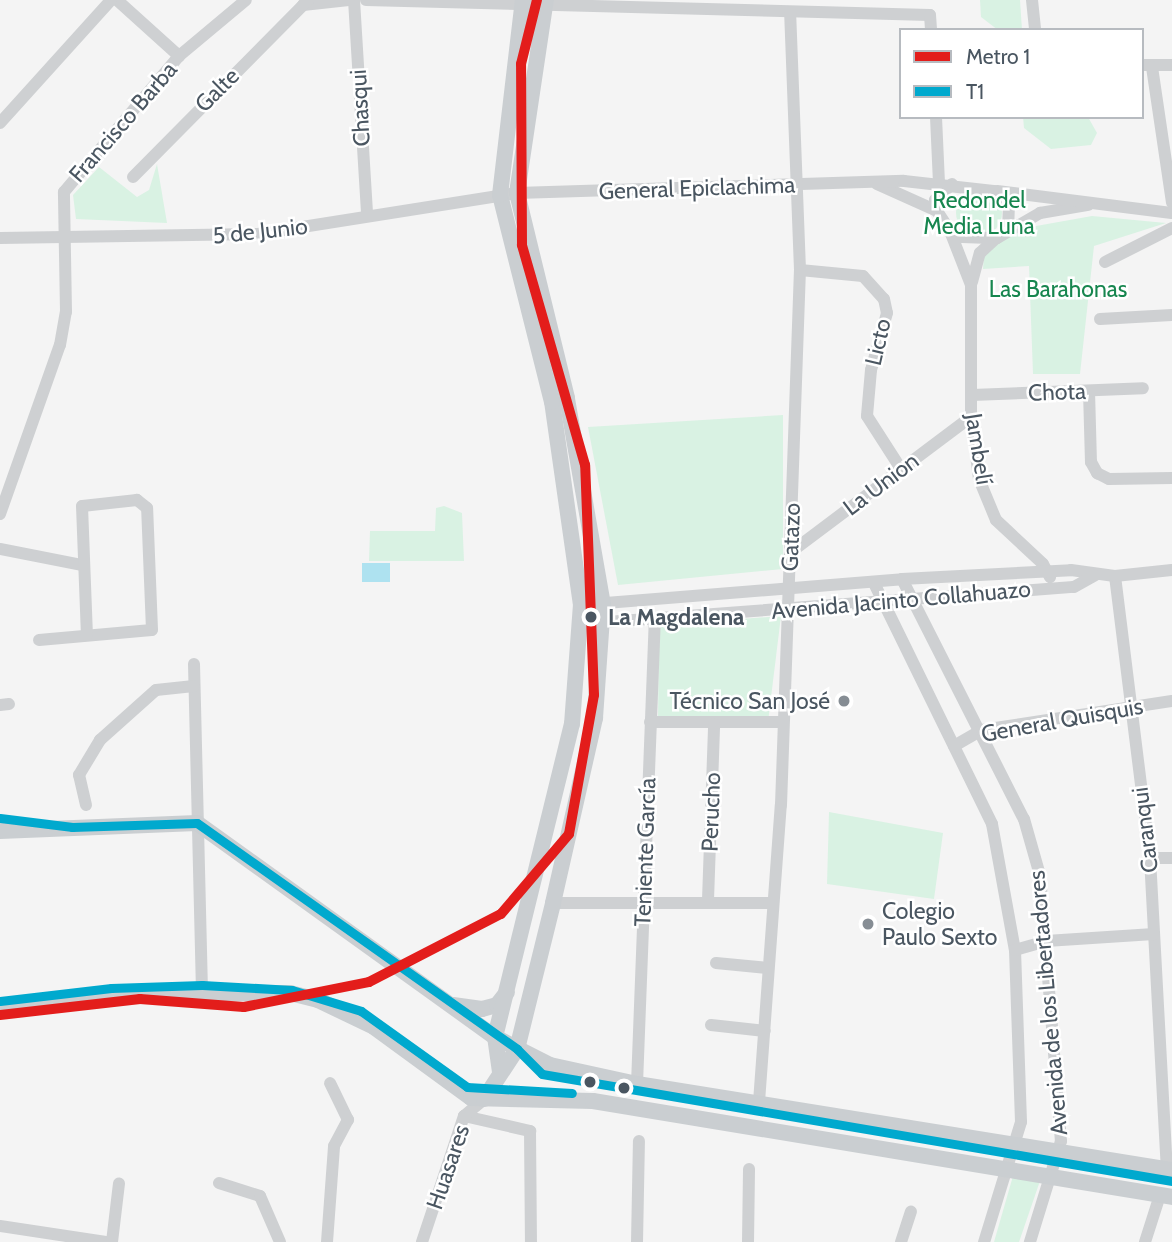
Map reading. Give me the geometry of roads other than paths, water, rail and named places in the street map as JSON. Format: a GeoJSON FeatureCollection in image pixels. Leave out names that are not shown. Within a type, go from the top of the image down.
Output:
{"type":"FeatureCollection","features":[{"type":"Feature","properties":{"kind":"main road"},"geometry":{"type":"LineString","coordinates":[[484,1099],[517,1049],[553,904],[595,718],[602,623],[603,605],[567,398],[517,193],[545,3]]}},
{"type":"Feature","properties":{"kind":"main road"},"geometry":{"type":"LineString","coordinates":[[500,1072],[495,1037],[572,724],[581,605],[552,402],[500,195],[523,4]]}},
{"type":"Feature","properties":{"kind":"main road"},"geometry":{"type":"LineString","coordinates":[[575,677],[598,676]]}},
{"type":"Feature","properties":{"kind":"main road"},"geometry":{"type":"LineString","coordinates":[[0,831],[197,823],[495,1037],[550,1065],[637,1084],[1169,1170]]}},
{"type":"Feature","properties":{"kind":"main road"},"geometry":{"type":"LineString","coordinates":[[0,1007],[112,994],[202,990],[290,993],[318,1000],[374,1027],[461,1093],[484,1099],[593,1101],[1008,1167],[1166,1196]]}},
{"type":"Feature","properties":{"kind":"main road"},"geometry":{"type":"LineString","coordinates":[[447,1004],[482,1009],[498,1005],[508,991]]}},
{"type":"Feature","properties":{"kind":"street"},"geometry":{"type":"LineString","coordinates":[[0,123],[111,0]]}},
{"type":"Feature","properties":{"kind":"street"},"geometry":{"type":"LineString","coordinates":[[117,0],[179,56]]}},
{"type":"Feature","properties":{"kind":"street","name":"Francisco Barba"},"geometry":{"type":"LineString","coordinates":[[0,514],[60,345],[66,312],[62,205],[71,179],[179,56],[246,0]]}},
{"type":"Feature","properties":{"kind":"street","name":"Galte"},"geometry":{"type":"LineString","coordinates":[[133,177],[306,2],[351,0]]}},
{"type":"Feature","properties":{"kind":"street","name":"Chasqui"},"geometry":{"type":"LineString","coordinates":[[351,0],[367,215]]}},
{"type":"Feature","properties":{"kind":"street"},"geometry":{"type":"LineString","coordinates":[[366,0],[930,15],[931,28]]}},
{"type":"Feature","properties":{"kind":"street"},"geometry":{"type":"LineString","coordinates":[[1032,0],[1035,28]]}},
{"type":"Feature","properties":{"kind":"street","name":"Gatazo"},"geometry":{"type":"LineString","coordinates":[[760,1102],[781,805],[800,270],[790,12]]}},
{"type":"Feature","properties":{"kind":"street"},"geometry":{"type":"LineString","coordinates":[[1172,65],[1147,66],[1172,203]]}},
{"type":"Feature","properties":{"kind":"street"},"geometry":{"type":"LineString","coordinates":[[936,119],[945,183],[935,200],[937,211],[950,231],[984,240],[997,238],[1040,214],[1088,205]]}},
{"type":"Feature","properties":{"kind":"street"},"geometry":{"type":"LineString","coordinates":[[945,183],[1088,205],[1172,214]]}},
{"type":"Feature","properties":{"kind":"street","name":"General Epiclachima"},"geometry":{"type":"LineString","coordinates":[[517,193],[798,184],[945,183]]}},
{"type":"Feature","properties":{"kind":"street","name":"General Epiclachima"},"geometry":{"type":"LineString","coordinates":[[877,184],[937,211]]}},
{"type":"Feature","properties":{"kind":"street"},"geometry":{"type":"LineString","coordinates":[[993,191],[1009,203],[1009,230]]}},
{"type":"Feature","properties":{"kind":"street","name":"5 de Junio"},"geometry":{"type":"LineString","coordinates":[[0,237],[258,234],[517,193]]}},
{"type":"Feature","properties":{"kind":"street"},"geometry":{"type":"LineString","coordinates":[[1105,262],[1172,228]]}},
{"type":"Feature","properties":{"kind":"street","name":"Jambelí"},"geometry":{"type":"LineString","coordinates":[[950,231],[971,285]]}},
{"type":"Feature","properties":{"kind":"street","name":"Jambelí"},"geometry":{"type":"LineString","coordinates":[[997,238],[980,253],[971,285],[971,417],[979,479],[996,520],[1049,571]]}},
{"type":"Feature","properties":{"kind":"street","name":"Licto"},"geometry":{"type":"LineString","coordinates":[[800,270],[863,276],[884,299],[887,313],[871,370],[867,416],[901,469]]}},
{"type":"Feature","properties":{"kind":"street"},"geometry":{"type":"LineString","coordinates":[[1100,319],[1172,315]]}},
{"type":"Feature","properties":{"kind":"street","name":"Chota"},"geometry":{"type":"LineString","coordinates":[[972,395],[1143,388]]}},
{"type":"Feature","properties":{"kind":"street"},"geometry":{"type":"LineString","coordinates":[[1089,391],[1091,462],[1097,473],[1109,479],[1172,478]]}},
{"type":"Feature","properties":{"kind":"street","name":"La Union"},"geometry":{"type":"LineString","coordinates":[[792,552],[971,417]]}},
{"type":"Feature","properties":{"kind":"street"},"geometry":{"type":"LineString","coordinates":[[40,640],[152,630],[143,503],[82,506],[82,565],[87,635]]}},
{"type":"Feature","properties":{"kind":"street"},"geometry":{"type":"LineString","coordinates":[[0,549],[82,565]]}},
{"type":"Feature","properties":{"kind":"street","name":"Avenida Jacinto Collahuazo"},"geometry":{"type":"LineString","coordinates":[[581,605],[902,579],[1049,571],[1115,576],[1172,570]]}},
{"type":"Feature","properties":{"kind":"street"},"geometry":{"type":"LineString","coordinates":[[1049,571],[1051,588]]}},
{"type":"Feature","properties":{"kind":"street","name":"Avenida Jacinto Collahuazo"},"geometry":{"type":"LineString","coordinates":[[580,624],[788,609],[911,596],[1074,586],[1094,576]]}},
{"type":"Feature","properties":{"kind":"street","name":"Caranqui"},"geometry":{"type":"LineString","coordinates":[[1115,576],[1129,707],[1150,858],[1154,934],[1166,1021],[1169,1170]]}},
{"type":"Feature","properties":{"kind":"street","name":"Avenida de los Libertadores"},"geometry":{"type":"LineString","coordinates":[[902,579],[982,730],[1027,825],[1040,875],[1059,1151],[1030,1242]]}},
{"type":"Feature","properties":{"kind":"street","name":"Avenida de los Libertadores"},"geometry":{"type":"LineString","coordinates":[[873,583],[996,835],[1015,950],[1021,1122],[984,1242]]}},
{"type":"Feature","properties":{"kind":"street","name":"Teniente García"},"geometry":{"type":"LineString","coordinates":[[637,1084],[655,620]]}},
{"type":"Feature","properties":{"kind":"street"},"geometry":{"type":"LineString","coordinates":[[194,664],[202,990]]}},
{"type":"Feature","properties":{"kind":"street"},"geometry":{"type":"LineString","coordinates":[[86,805],[79,775],[100,740],[156,690],[194,686]]}},
{"type":"Feature","properties":{"kind":"street","name":"General Quisquis"},"geometry":{"type":"LineString","coordinates":[[954,746],[982,730],[1172,701]]}},
{"type":"Feature","properties":{"kind":"street"},"geometry":{"type":"LineString","coordinates":[[650,722],[782,722]]}},
{"type":"Feature","properties":{"kind":"street","name":"Perucho"},"geometry":{"type":"LineString","coordinates":[[708,900],[714,724]]}},
{"type":"Feature","properties":{"kind":"street"},"geometry":{"type":"LineString","coordinates":[[1150,858],[1172,858]]}},
{"type":"Feature","properties":{"kind":"street"},"geometry":{"type":"LineString","coordinates":[[553,904],[708,900],[772,903]]}},
{"type":"Feature","properties":{"kind":"street"},"geometry":{"type":"LineString","coordinates":[[1015,950],[1046,942],[1154,934]]}},
{"type":"Feature","properties":{"kind":"street"},"geometry":{"type":"LineString","coordinates":[[716,963],[768,968]]}},
{"type":"Feature","properties":{"kind":"street"},"geometry":{"type":"LineString","coordinates":[[711,1025],[765,1031]]}},
{"type":"Feature","properties":{"kind":"street"},"geometry":{"type":"LineString","coordinates":[[327,1242],[334,1146],[348,1120],[330,1083]]}},
{"type":"Feature","properties":{"kind":"street","name":"Huasares"},"geometry":{"type":"LineString","coordinates":[[422,1242],[464,1116],[484,1099]]}},
{"type":"Feature","properties":{"kind":"street"},"geometry":{"type":"LineString","coordinates":[[464,1116],[530,1131],[531,1242]]}},
{"type":"Feature","properties":{"kind":"street"},"geometry":{"type":"LineString","coordinates":[[638,1242],[639,1141]]}},
{"type":"Feature","properties":{"kind":"street"},"geometry":{"type":"LineString","coordinates":[[748,1242],[749,1169]]}},
{"type":"Feature","properties":{"kind":"street"},"geometry":{"type":"LineString","coordinates":[[112,1242],[119,1183]]}},
{"type":"Feature","properties":{"kind":"street"},"geometry":{"type":"LineString","coordinates":[[219,1183],[260,1196],[281,1242]]}},
{"type":"Feature","properties":{"kind":"street"},"geometry":{"type":"LineString","coordinates":[[1145,1242],[1166,1196]]}},
{"type":"Feature","properties":{"kind":"street"},"geometry":{"type":"LineString","coordinates":[[901,1242],[911,1212]]}},
{"type":"Feature","properties":{"kind":"street"},"geometry":{"type":"LineString","coordinates":[[0,1226],[106,1242]]}},
{"type":"Feature","properties":{"kind":"water"},"geometry":{"type":"Polygon","coordinates":[[[362,563],[390,563],[390,582],[362,582],[362,563]]]}},
{"type":"Feature","properties":{"kind":"metro line","name":"1"},"geometry":{"type":"LineString","coordinates":[[0,1015],[140,999],[244,1007],[369,982],[501,914],[569,834],[594,695],[585,465],[522,245],[521,64],[537,0]]}},
{"type":"Feature","properties":{"kind":"place","name":"La Magdalena"},"geometry":{"type":"Point","coordinates":[591,617]}},
{"type":"Feature","properties":{"kind":"place","name":"Técnico San José"},"geometry":{"type":"Point","coordinates":[844,701]}},
{"type":"Feature","properties":{"kind":"place","name":"Colegio Paulo Sexto"},"geometry":{"type":"Point","coordinates":[868,924]}},
{"type":"Feature","properties":{"kind":"park label","name":"Redondel Media Luna"},"geometry":{"type":"Point","coordinates":[979,213]}},
{"type":"Feature","properties":{"kind":"park label","name":"Las Barahonas"},"geometry":{"type":"Point","coordinates":[1058,289]}}]}
